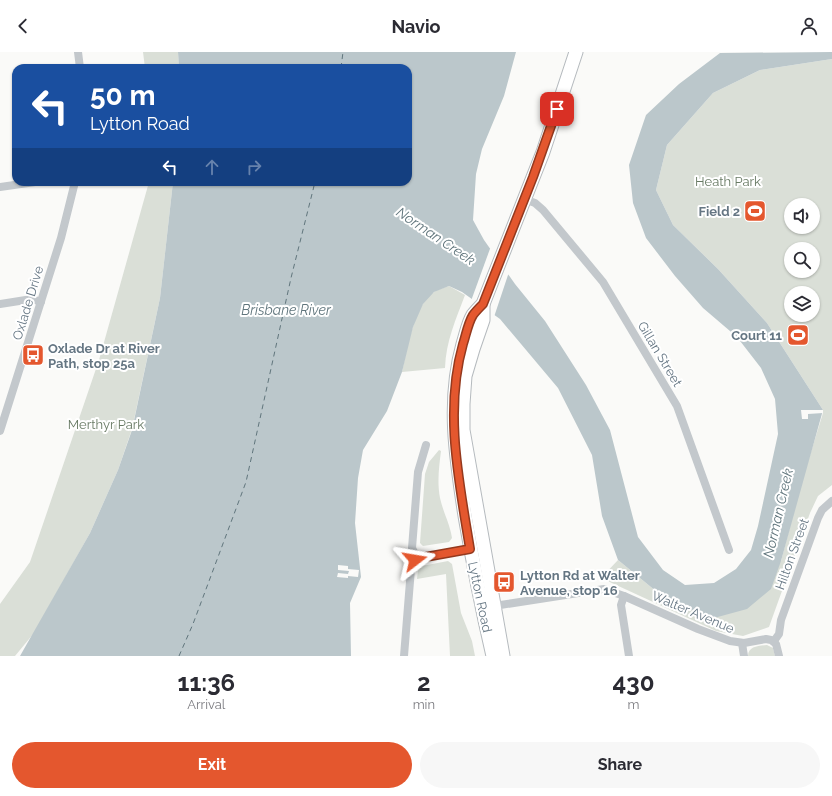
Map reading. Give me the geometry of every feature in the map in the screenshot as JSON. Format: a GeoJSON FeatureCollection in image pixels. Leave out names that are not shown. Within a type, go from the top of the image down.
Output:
{"type":"FeatureCollection","features":[{"type":"Feature","properties":{"kind":"main road","name":"Lytton Road"},"geometry":{"type":"LineString","coordinates":[[477,321],[483,320],[483,304],[543,152],[576,52]]}},
{"type":"Feature","properties":{"kind":"main road","name":"Lytton Road"},"geometry":{"type":"LineString","coordinates":[[477,321],[471,355],[465,376],[462,416],[463,430],[503,656]]}},
{"type":"Feature","properties":{"kind":"main road","name":"Lytton Road"},"geometry":{"type":"LineString","coordinates":[[477,321],[458,364],[453,414],[461,490],[470,549],[493,656]]}},
{"type":"Feature","properties":{"kind":"street"},"geometry":{"type":"LineString","coordinates":[[78,52],[80,64]]}},
{"type":"Feature","properties":{"kind":"street"},"geometry":{"type":"LineString","coordinates":[[0,187],[12,185]]}},
{"type":"Feature","properties":{"kind":"street","name":"Oxlade Drive"},"geometry":{"type":"LineString","coordinates":[[0,431],[61,238],[74,186]]}},
{"type":"Feature","properties":{"kind":"street","name":"Gillan Street"},"geometry":{"type":"LineString","coordinates":[[524,199],[535,203],[543,210],[603,282],[677,406],[729,550]]}},
{"type":"Feature","properties":{"kind":"street"},"geometry":{"type":"LineString","coordinates":[[0,304],[32,299],[41,302]]}},
{"type":"Feature","properties":{"kind":"street"},"geometry":{"type":"LineString","coordinates":[[417,559],[412,548],[418,472],[426,445]]}},
{"type":"Feature","properties":{"kind":"street","name":"Hilton Street"},"geometry":{"type":"LineString","coordinates":[[772,641],[779,634],[781,620],[818,518],[822,510],[832,501]]}},
{"type":"Feature","properties":{"kind":"street"},"geometry":{"type":"LineString","coordinates":[[404,656],[411,569],[413,563],[417,559],[484,546]]}},
{"type":"Feature","properties":{"kind":"street","name":"Walter Avenue"},"geometry":{"type":"LineString","coordinates":[[494,606],[598,589],[609,590],[698,629],[730,641],[742,643],[772,641]]}},
{"type":"Feature","properties":{"kind":"street"},"geometry":{"type":"LineString","coordinates":[[624,596],[622,605],[629,656]]}},
{"type":"Feature","properties":{"kind":"street"},"geometry":{"type":"LineString","coordinates":[[772,641],[776,645],[779,656]]}},
{"type":"Feature","properties":{"kind":"street","name":"Walter Avenue"},"geometry":{"type":"LineString","coordinates":[[742,643],[744,656]]}},
{"type":"Feature","properties":{"kind":"green space"},"geometry":{"type":"Polygon","coordinates":[[[143,52],[178,52],[179,64],[144,64],[143,52]]]}},
{"type":"Feature","properties":{"kind":"green space","name":"Heath Park"},"geometry":{"type":"Polygon","coordinates":[[[832,59],[832,485],[818,496],[810,513],[769,627],[743,636],[716,631],[601,578],[618,560],[668,601],[781,561],[802,481],[823,413],[823,410],[767,323],[718,269],[673,225],[656,190],[667,145],[713,93],[760,70],[832,59]]]}},
{"type":"Feature","properties":{"kind":"green space","name":"Merthyr Park"},"geometry":{"type":"Polygon","coordinates":[[[148,186],[173,186],[160,298],[132,429],[118,470],[90,533],[34,633],[15,656],[0,656],[0,604],[30,562],[99,360],[148,186]]]}},
{"type":"Feature","properties":{"kind":"green space"},"geometry":{"type":"Polygon","coordinates":[[[449,286],[465,295],[449,339],[445,368],[402,372],[412,329],[421,307],[427,298],[434,292],[449,286]]]}},
{"type":"Feature","properties":{"kind":"green space"},"geometry":{"type":"Polygon","coordinates":[[[439,450],[441,451],[439,492],[452,538],[449,542],[423,546],[420,543],[425,474],[429,462],[439,450]]]}},
{"type":"Feature","properties":{"kind":"green space"},"geometry":{"type":"Polygon","coordinates":[[[448,561],[452,564],[461,613],[472,641],[475,656],[450,656],[446,574],[417,579],[418,570],[422,566],[448,561]]]}},
{"type":"Feature","properties":{"kind":"green space"},"geometry":{"type":"Polygon","coordinates":[[[767,645],[773,648],[775,656],[748,656],[748,653],[752,648],[767,645]]]}},
{"type":"Feature","properties":{"kind":"water","name":"Brisbane River"},"geometry":{"type":"Polygon","coordinates":[[[178,52],[516,52],[504,96],[482,149],[476,174],[473,220],[484,240],[515,284],[545,321],[586,385],[610,430],[638,537],[663,570],[685,585],[714,583],[736,569],[751,550],[758,526],[778,434],[775,399],[761,368],[737,337],[703,308],[675,276],[646,238],[633,203],[629,165],[646,115],[679,84],[720,53],[832,52],[832,59],[760,70],[713,93],[667,145],[656,190],[673,225],[718,269],[767,323],[823,410],[781,561],[771,589],[747,609],[714,618],[668,601],[618,560],[602,516],[592,455],[558,388],[500,319],[462,292],[449,286],[434,292],[423,304],[413,327],[402,372],[387,411],[363,450],[358,478],[355,523],[361,577],[350,603],[351,656],[20,656],[90,533],[118,470],[132,430],[160,298],[173,186],[412,186],[412,64],[179,64],[178,52]]]}},
{"type":"Feature","properties":{"kind":"pier"},"geometry":{"type":"Polygon","coordinates":[[[491,246],[509,272],[494,317],[471,301],[491,246]]]}},
{"type":"Feature","properties":{"kind":"pier"},"geometry":{"type":"Polygon","coordinates":[[[801,410],[823,410],[823,413],[808,414],[808,419],[802,419],[801,410]]]}},
{"type":"Feature","properties":{"kind":"pier"},"geometry":{"type":"Polygon","coordinates":[[[338,565],[348,566],[348,569],[359,570],[358,577],[337,577],[338,573],[348,574],[349,571],[338,570],[338,565]]]}},
{"type":"Feature","properties":{"kind":"ferry route"},"geometry":{"type":"LineString","coordinates":[[342,64],[343,52]]}},
{"type":"Feature","properties":{"kind":"ferry route"},"geometry":{"type":"LineString","coordinates":[[179,656],[193,624],[246,482],[291,278],[314,186]]}},
{"type":"Feature","properties":{"kind":"place","name":"Field 2"},"geometry":{"type":"Point","coordinates":[755,211]}},
{"type":"Feature","properties":{"kind":"place","name":"Court 11"},"geometry":{"type":"Point","coordinates":[798,335]}},
{"type":"Feature","properties":{"kind":"place","name":"Oxlade Dr at River Path, stop 25a"},"geometry":{"type":"Point","coordinates":[33,355]}},
{"type":"Feature","properties":{"kind":"place","name":"Lytton Rd at Walter Avenue, stop 16"},"geometry":{"type":"Point","coordinates":[504,582]}},
{"type":"Feature","properties":{"kind":"route"},"geometry":{"type":"LineString","coordinates":[[415,560],[470,549],[454,430],[453,414],[458,364],[472,316],[483,304],[543,152],[557,109]]}},
{"type":"Feature","properties":{"kind":"water label","name":"Norman Creek"},"geometry":{"type":"Point","coordinates":[436,236]}},
{"type":"Feature","properties":{"kind":"water label","name":"Norman Creek"},"geometry":{"type":"Point","coordinates":[778,513]}}]}
